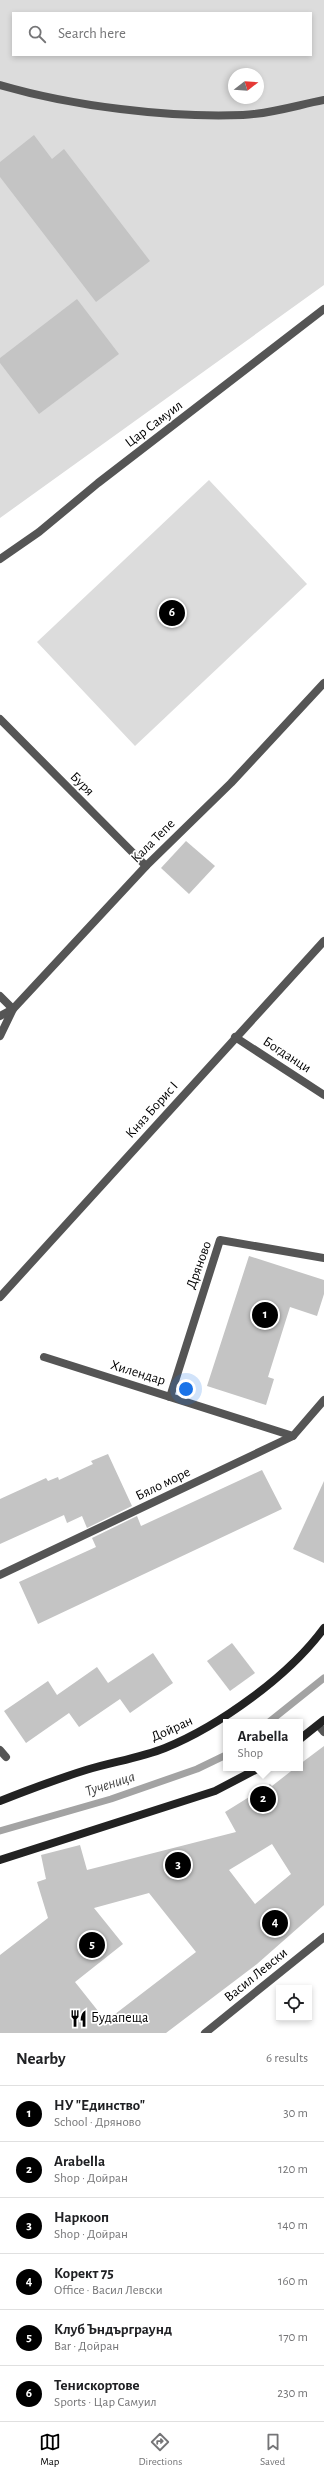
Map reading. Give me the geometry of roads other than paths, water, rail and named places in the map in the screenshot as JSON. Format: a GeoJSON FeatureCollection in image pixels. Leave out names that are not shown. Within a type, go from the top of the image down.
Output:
{"type":"FeatureCollection","features":[{"type":"Feature","properties":{"kind":"main road","name":"Дойран"},"geometry":{"type":"LineString","coordinates":[[0,1800],[87,1770],[164,1749],[196,1734],[225,1717],[302,1655],[324,1628]]}},
{"type":"Feature","properties":{"kind":"main road"},"geometry":{"type":"LineString","coordinates":[[303,1737],[322,1726]]}},
{"type":"Feature","properties":{"kind":"main road"},"geometry":{"type":"LineString","coordinates":[[0,1860],[215,1791],[253,1771]]}},
{"type":"Feature","properties":{"kind":"street"},"geometry":{"type":"LineString","coordinates":[[0,85],[35,95],[148,112],[244,115],[324,100]]}},
{"type":"Feature","properties":{"kind":"street","name":"Цар Самуил"},"geometry":{"type":"LineString","coordinates":[[0,559],[39,532],[98,483],[324,309]]}},
{"type":"Feature","properties":{"kind":"street","name":"Кала Тепе"},"geometry":{"type":"LineString","coordinates":[[0,1016],[13,1009],[146,866],[231,783],[324,683]]}},
{"type":"Feature","properties":{"kind":"street","name":"Буря"},"geometry":{"type":"LineString","coordinates":[[0,719],[146,866]]}},
{"type":"Feature","properties":{"kind":"street","name":"Княз Борис I"},"geometry":{"type":"LineString","coordinates":[[0,1297],[235,1037],[324,941]]}},
{"type":"Feature","properties":{"kind":"street"},"geometry":{"type":"LineString","coordinates":[[0,996],[13,1009],[0,1036]]}},
{"type":"Feature","properties":{"kind":"street","name":"Богданци"},"geometry":{"type":"LineString","coordinates":[[235,1037],[324,1095]]}},
{"type":"Feature","properties":{"kind":"street","name":"Дряново"},"geometry":{"type":"LineString","coordinates":[[170,1397],[220,1240],[324,1258]]}},
{"type":"Feature","properties":{"kind":"street","name":"Хилендар"},"geometry":{"type":"LineString","coordinates":[[44,1357],[293,1436]]}},
{"type":"Feature","properties":{"kind":"street","name":"Бяло море"},"geometry":{"type":"LineString","coordinates":[[0,1575],[293,1436],[324,1400]]}},
{"type":"Feature","properties":{"kind":"street"},"geometry":{"type":"LineString","coordinates":[[0,1750],[6,1757]]}},
{"type":"Feature","properties":{"kind":"street","name":"Васил Левски"},"geometry":{"type":"LineString","coordinates":[[205,2033],[324,1937]]}},
{"type":"Feature","properties":{"kind":"waterway","name":"Тученица"},"geometry":{"type":"LineString","coordinates":[[273,1719],[324,1678]]}},
{"type":"Feature","properties":{"kind":"waterway","name":"Тученица"},"geometry":{"type":"LineString","coordinates":[[0,1831],[111,1799],[197,1769],[223,1756]]}},
{"type":"Feature","properties":{"kind":"place","name":"Тенискортове"},"geometry":{"type":"Point","coordinates":[172,613]}},
{"type":"Feature","properties":{"kind":"place","name":"НУ \"Единство\""},"geometry":{"type":"Point","coordinates":[265,1315]}},
{"type":"Feature","properties":{"kind":"place","name":"Arabella"},"geometry":{"type":"Point","coordinates":[263,1799]}},
{"type":"Feature","properties":{"kind":"place","name":"Наркооп"},"geometry":{"type":"Point","coordinates":[178,1865]}},
{"type":"Feature","properties":{"kind":"place","name":"Корект 75"},"geometry":{"type":"Point","coordinates":[275,1923]}},
{"type":"Feature","properties":{"kind":"place","name":"Клуб Ъндърграунд"},"geometry":{"type":"Point","coordinates":[92,1945]}},
{"type":"Feature","properties":{"kind":"place","name":"Будапеща"},"geometry":{"type":"Point","coordinates":[78,2018]}}]}
